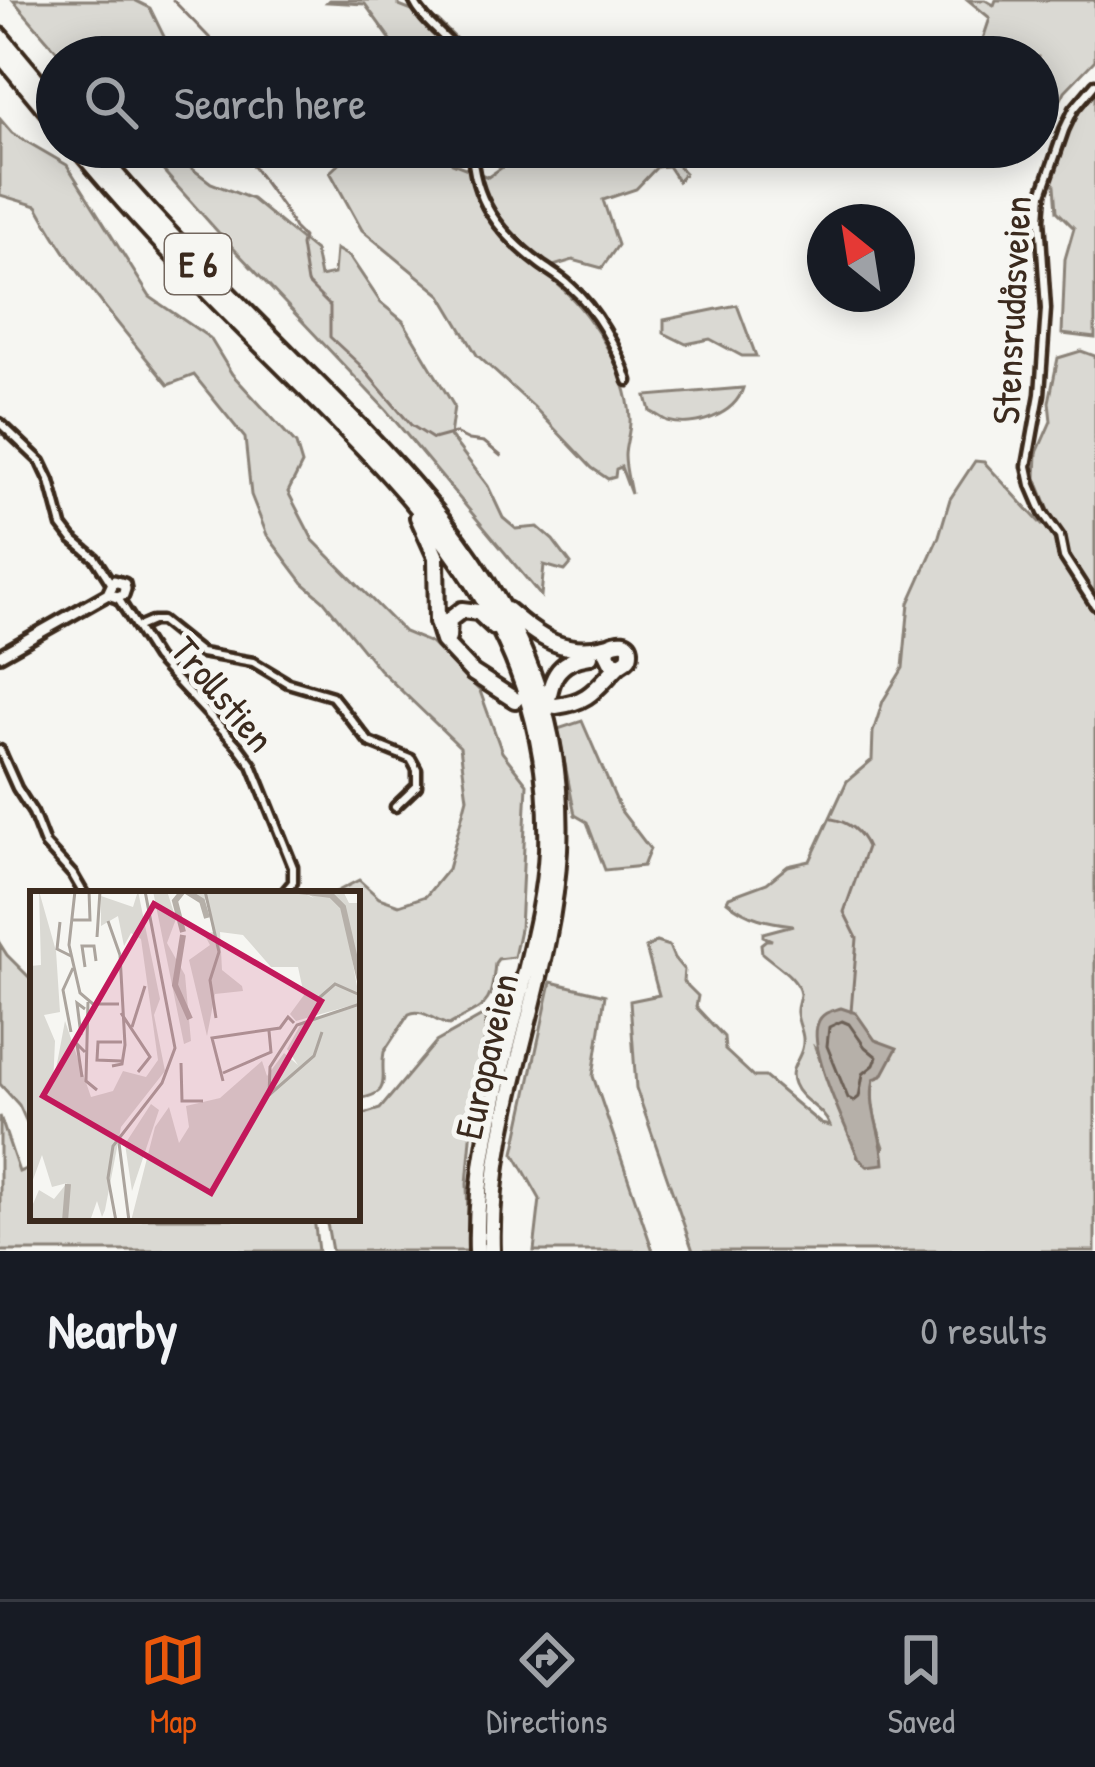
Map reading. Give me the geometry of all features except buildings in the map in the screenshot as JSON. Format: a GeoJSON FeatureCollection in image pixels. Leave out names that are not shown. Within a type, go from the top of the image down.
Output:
{"type":"FeatureCollection","features":[{"type":"Feature","properties":{"kind":"highway"},"geometry":{"type":"LineString","coordinates":[[0,36],[36,79]]}},
{"type":"Feature","properties":{"kind":"highway"},"geometry":{"type":"LineString","coordinates":[[0,54],[36,98]]}},
{"type":"Feature","properties":{"kind":"highway","name":"E 6"},"geometry":{"type":"LineString","coordinates":[[95,168],[180,265],[401,488],[466,568],[508,644]]}},
{"type":"Feature","properties":{"kind":"highway","name":"E 6"},"geometry":{"type":"LineString","coordinates":[[111,168],[210,277],[383,450],[452,529],[502,606],[551,711]]}},
{"type":"Feature","properties":{"kind":"highway","name":"E 6"},"geometry":{"type":"LineString","coordinates":[[401,488],[434,548],[438,628],[454,654]]}},
{"type":"Feature","properties":{"kind":"highway","name":"E 6"},"geometry":{"type":"LineString","coordinates":[[502,606],[535,634],[567,648],[594,649],[612,656]]}},
{"type":"Feature","properties":{"kind":"highway"},"geometry":{"type":"LineString","coordinates":[[508,644],[481,614],[465,609],[455,613],[447,626],[454,654],[515,700]]}},
{"type":"Feature","properties":{"kind":"highway","name":"Europaveien"},"geometry":{"type":"LineString","coordinates":[[477,1251],[478,1189],[487,1134],[542,896],[547,850],[544,772],[526,692],[508,644]]}},
{"type":"Feature","properties":{"kind":"highway"},"geometry":{"type":"LineString","coordinates":[[612,656],[608,680],[582,701],[551,711],[552,681],[563,666],[584,657],[612,656]]}},
{"type":"Feature","properties":{"kind":"highway","name":"Europaveien"},"geometry":{"type":"LineString","coordinates":[[492,1251],[492,1201],[501,1136],[557,877],[560,827],[551,711]]}},
{"type":"Feature","properties":{"kind":"highway","name":"E 6"},"geometry":{"type":"LineString","coordinates":[[492,1201],[503,1251]]}},
{"type":"Feature","properties":{"kind":"street"},"geometry":{"type":"LineString","coordinates":[[413,0],[423,19],[444,36]]}},
{"type":"Feature","properties":{"kind":"street","name":"Stensrudåsveien"},"geometry":{"type":"LineString","coordinates":[[1059,146],[1070,118],[1095,84]]}},
{"type":"Feature","properties":{"kind":"street"},"geometry":{"type":"LineString","coordinates":[[474,168],[493,220],[573,288],[610,340],[628,381]]}},
{"type":"Feature","properties":{"kind":"street","name":"Stensrudåsveien"},"geometry":{"type":"LineString","coordinates":[[1050,168],[1040,219],[1046,309],[1040,394],[1028,466],[1031,485],[1060,537],[1064,557],[1095,605]]}},
{"type":"Feature","properties":{"kind":"street","name":"Trollstien"},"geometry":{"type":"LineString","coordinates":[[0,423],[41,462],[62,526],[95,558],[156,658],[252,765],[293,867],[292,884],[286,891]]}},
{"type":"Feature","properties":{"kind":"street"},"geometry":{"type":"LineString","coordinates":[[0,655],[112,592]]}},
{"type":"Feature","properties":{"kind":"street"},"geometry":{"type":"LineString","coordinates":[[138,627],[165,622],[201,653],[253,662],[282,681],[337,700],[369,742],[406,756],[418,770],[417,786],[394,807]]}},
{"type":"Feature","properties":{"kind":"street"},"geometry":{"type":"LineString","coordinates":[[0,750],[45,844],[81,891]]}},
{"type":"Feature","properties":{"kind":"shaded area"},"geometry":{"type":"Polygon","coordinates":[[[13,0],[134,0],[150,8],[164,36],[44,36],[13,0]]]}},
{"type":"Feature","properties":{"kind":"shaded area"},"geometry":{"type":"Polygon","coordinates":[[[399,0],[399,6],[438,21],[453,36],[388,36],[365,4],[327,2],[399,0]]]}},
{"type":"Feature","properties":{"kind":"shaded area"},"geometry":{"type":"Polygon","coordinates":[[[968,0],[994,5],[996,0],[1095,0],[1095,60],[1059,103],[1059,36],[984,36],[990,18],[968,0]]]}},
{"type":"Feature","properties":{"kind":"shaded area"},"geometry":{"type":"Polygon","coordinates":[[[1095,86],[1095,338],[1062,334],[1065,259],[1074,228],[1057,211],[1055,185],[1047,176],[1051,168],[1059,168],[1059,151],[1095,86]]]}},
{"type":"Feature","properties":{"kind":"shaded area"},"geometry":{"type":"Polygon","coordinates":[[[0,119],[12,133],[36,147],[36,168],[69,168],[150,297],[210,338],[232,374],[296,444],[302,464],[288,492],[313,540],[404,632],[431,643],[480,691],[502,752],[527,784],[520,929],[514,957],[495,963],[485,1003],[449,1025],[424,1014],[409,1014],[384,1052],[381,1089],[369,1097],[360,1098],[360,891],[338,891],[359,880],[379,898],[399,905],[426,896],[448,869],[467,798],[460,747],[379,669],[267,535],[251,495],[245,438],[194,375],[168,385],[82,276],[37,206],[0,195],[0,119]]]}},
{"type":"Feature","properties":{"kind":"shaded area"},"geometry":{"type":"Polygon","coordinates":[[[161,168],[191,168],[211,183],[252,199],[315,251],[320,277],[334,274],[336,249],[350,257],[381,303],[403,321],[454,406],[450,436],[488,486],[503,518],[516,529],[538,527],[571,564],[565,571],[544,565],[541,596],[386,410],[161,168]]]}},
{"type":"Feature","properties":{"kind":"shaded area"},"geometry":{"type":"Polygon","coordinates":[[[334,168],[465,168],[488,177],[501,168],[656,168],[636,189],[603,200],[618,245],[602,268],[573,260],[553,266],[554,281],[593,325],[622,381],[630,418],[625,456],[631,494],[621,467],[608,479],[592,468],[477,355],[441,295],[362,230],[330,172],[334,168]]]}},
{"type":"Feature","properties":{"kind":"shaded area"},"geometry":{"type":"Polygon","coordinates":[[[669,168],[685,173],[678,181],[669,168]]]}},
{"type":"Feature","properties":{"kind":"shaded area"},"geometry":{"type":"Polygon","coordinates":[[[737,305],[756,356],[742,356],[710,339],[686,344],[664,333],[664,320],[737,305]]]}},
{"type":"Feature","properties":{"kind":"shaded area"},"geometry":{"type":"Polygon","coordinates":[[[1081,351],[1095,356],[1095,1251],[693,1251],[636,1088],[630,1001],[659,995],[646,948],[656,942],[669,946],[684,970],[683,981],[698,996],[696,1007],[724,1037],[725,1050],[754,1077],[765,1077],[821,1124],[830,1126],[792,1079],[803,1044],[798,988],[762,953],[761,944],[772,940],[763,933],[793,925],[758,918],[727,901],[767,883],[788,866],[810,861],[847,781],[872,760],[873,732],[883,701],[903,668],[909,603],[950,499],[975,461],[984,462],[1042,525],[1052,518],[1036,478],[1037,453],[1051,421],[1049,402],[1058,358],[1081,351]],[[815,1047],[858,1157],[868,1166],[884,1147],[873,1105],[874,1079],[815,1047]]]}},
{"type":"Feature","properties":{"kind":"shaded area"},"geometry":{"type":"Polygon","coordinates":[[[743,388],[723,412],[689,423],[667,421],[650,411],[646,396],[743,388]]]}},
{"type":"Feature","properties":{"kind":"shaded area"},"geometry":{"type":"Polygon","coordinates":[[[582,721],[621,811],[650,849],[643,866],[605,870],[587,822],[575,815],[558,729],[582,721]]]}},
{"type":"Feature","properties":{"kind":"shaded area"},"geometry":{"type":"Polygon","coordinates":[[[0,944],[30,978],[30,1129],[19,1105],[0,1084],[0,944]]]}},
{"type":"Feature","properties":{"kind":"shaded area"},"geometry":{"type":"Polygon","coordinates":[[[551,982],[605,995],[593,1076],[653,1251],[534,1251],[540,1199],[514,1153],[551,982]]]}},
{"type":"Feature","properties":{"kind":"shaded area"},"geometry":{"type":"Polygon","coordinates":[[[486,1015],[467,1184],[469,1251],[332,1251],[327,1221],[360,1221],[360,1115],[380,1109],[436,1042],[486,1015]]]}},
{"type":"Feature","properties":{"kind":"shaded area"},"geometry":{"type":"Polygon","coordinates":[[[0,1116],[19,1172],[30,1167],[30,1221],[314,1221],[318,1251],[0,1251],[0,1116]]]}},
{"type":"Feature","properties":{"kind":"water"},"geometry":{"type":"Polygon","coordinates":[[[841,1008],[856,1013],[875,1040],[897,1048],[882,1076],[874,1079],[872,1090],[884,1164],[867,1166],[858,1157],[818,1051],[818,1023],[825,1014],[841,1008]]]}},
{"type":"Feature","properties":{"kind":"waterway"},"geometry":{"type":"LineString","coordinates":[[173,0],[208,36]]}},
{"type":"Feature","properties":{"kind":"waterway"},"geometry":{"type":"LineString","coordinates":[[254,168],[303,237],[307,283],[330,306],[330,337],[411,425],[433,439],[455,433],[484,442],[501,456]]}},
{"type":"Feature","properties":{"kind":"waterway"},"geometry":{"type":"LineString","coordinates":[[832,819],[853,828],[867,847],[844,912],[857,938],[851,1012]]}}]}
